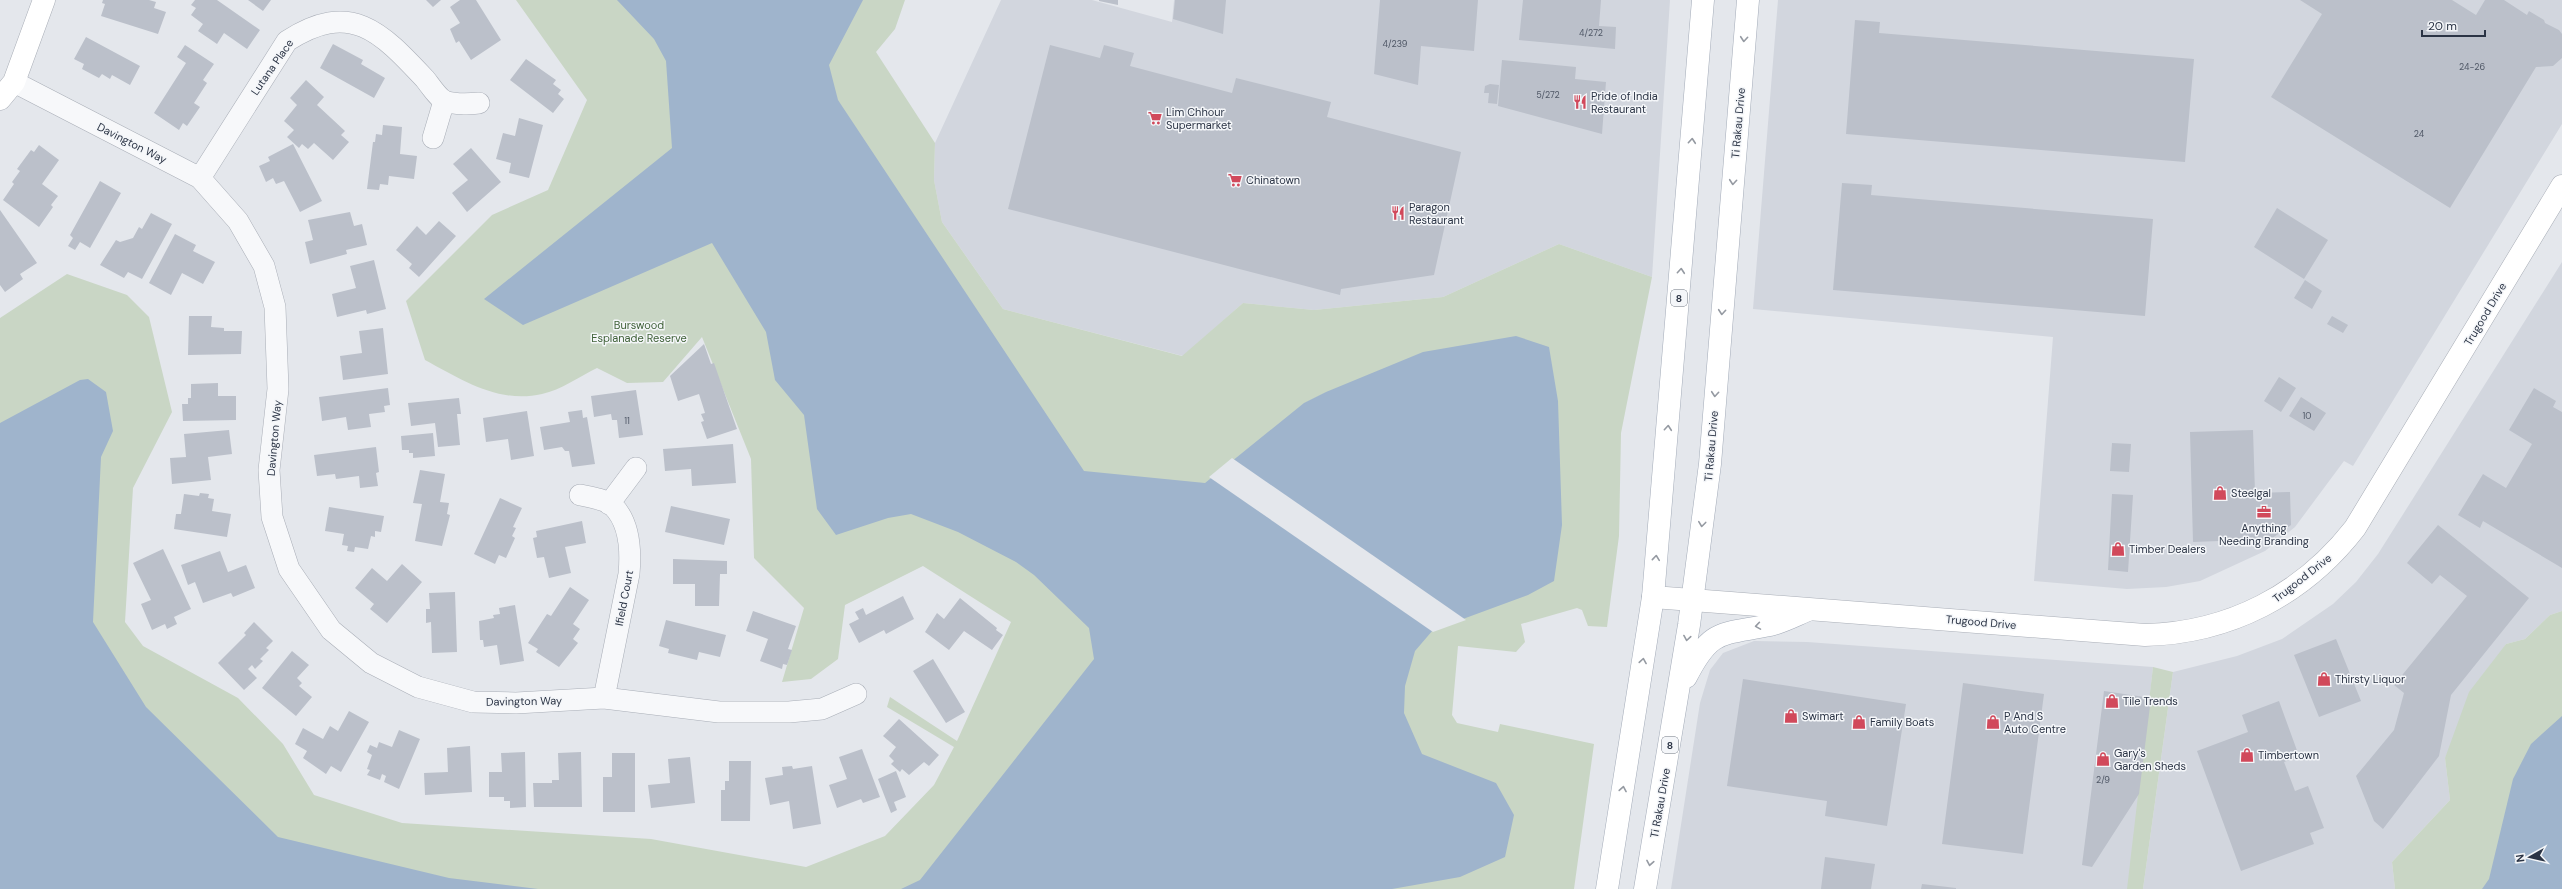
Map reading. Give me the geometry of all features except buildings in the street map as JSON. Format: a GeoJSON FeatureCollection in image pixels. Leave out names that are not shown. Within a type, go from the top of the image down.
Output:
{"type":"FeatureCollection","features":[{"type":"Feature","properties":{"kind":"main road"},"geometry":{"type":"LineString","coordinates":[[0,99],[14,82],[44,0]]}},
{"type":"Feature","properties":{"kind":"main road","name":"8"},"geometry":{"type":"LineString","coordinates":[[1607,889],[1653,597],[1703,0]]}},
{"type":"Feature","properties":{"kind":"main road","name":"Ti Rakau Drive"},"geometry":{"type":"LineString","coordinates":[[1645,889],[1679,693],[1693,600],[1710,464],[1748,0]]}},
{"type":"Feature","properties":{"kind":"main road","name":"Trugood Drive"},"geometry":{"type":"LineString","coordinates":[[1653,597],[2144,635],[2204,629],[2265,606],[2320,566],[2340,548],[2355,528],[2562,186]]}},
{"type":"Feature","properties":{"kind":"main road"},"geometry":{"type":"LineString","coordinates":[[1679,693],[1699,652],[1716,638],[1741,629],[1771,624],[1808,610]]}},
{"type":"Feature","properties":{"kind":"street","name":"Lutana Place"},"geometry":{"type":"LineString","coordinates":[[200,178],[287,41],[305,26],[319,19],[340,15],[362,20],[379,30],[444,101]]}},
{"type":"Feature","properties":{"kind":"street","name":"Davington Way"},"geometry":{"type":"LineString","coordinates":[[14,82],[200,178],[238,221],[264,266],[275,307],[278,342],[278,389],[269,470],[272,517],[289,569],[331,630],[371,663],[411,683],[473,702],[516,703],[604,698],[718,712],[789,712],[822,708],[856,694]]}},
{"type":"Feature","properties":{"kind":"street"},"geometry":{"type":"LineString","coordinates":[[433,138],[444,101],[462,104],[478,103]]}},
{"type":"Feature","properties":{"kind":"street"},"geometry":{"type":"LineString","coordinates":[[580,495],[595,498],[609,504],[636,468]]}},
{"type":"Feature","properties":{"kind":"street","name":"Ifield Court"},"geometry":{"type":"LineString","coordinates":[[604,698],[629,574],[631,556],[624,523],[609,504]]}},
{"type":"Feature","properties":{"kind":"shaded area"},"geometry":{"type":"Polygon","coordinates":[[[1001,0],[1092,0],[1172,22],[1174,0],[1670,0],[1652,277],[1559,244],[1443,297],[1314,310],[1243,303],[1183,356],[1003,309],[942,222],[934,180],[935,143],[1001,0]]]}},
{"type":"Feature","properties":{"kind":"shaded area"},"geometry":{"type":"Polygon","coordinates":[[[1778,0],[2562,0],[2562,124],[2353,466],[2344,461],[2295,527],[2265,551],[2200,581],[2166,587],[2127,589],[2034,581],[2053,337],[1753,309],[1778,0]]]}},
{"type":"Feature","properties":{"kind":"shaded area"},"geometry":{"type":"Polygon","coordinates":[[[2562,262],[2562,611],[2550,615],[2525,639],[2506,644],[2445,758],[2450,800],[2392,862],[2395,889],[2143,889],[2173,672],[2237,656],[2282,639],[2333,604],[2356,582],[2378,554],[2562,262]]]}},
{"type":"Feature","properties":{"kind":"shaded area"},"geometry":{"type":"Polygon","coordinates":[[[1754,641],[1807,642],[2153,667],[2129,889],[1671,889],[1700,703],[1710,670],[1723,653],[1754,641]]]}},
{"type":"Feature","properties":{"kind":"green space","name":"Burswood Esplanade Reserve"},"geometry":{"type":"Polygon","coordinates":[[[516,0],[905,0],[895,29],[876,52],[935,143],[934,180],[942,222],[1003,309],[1182,356],[1243,303],[1314,310],[1443,297],[1559,244],[1652,277],[1621,433],[1619,536],[1607,627],[1588,626],[1582,610],[1577,608],[1521,624],[1525,642],[1516,652],[1458,646],[1452,715],[1457,723],[1498,732],[1500,724],[1594,744],[1574,889],[31,889],[0,871],[0,318],[67,274],[127,295],[149,317],[172,412],[133,488],[125,622],[143,646],[238,698],[283,744],[314,795],[402,823],[651,839],[806,867],[885,836],[934,785],[954,747],[887,707],[890,697],[957,741],[1011,622],[923,566],[845,605],[838,659],[811,679],[782,682],[804,608],[754,558],[751,459],[702,337],[663,382],[627,383],[597,368],[549,392],[526,396],[511,396],[481,388],[425,360],[406,301],[492,215],[548,190],[587,100],[516,0]]]}},
{"type":"Feature","properties":{"kind":"green space"},"geometry":{"type":"Polygon","coordinates":[[[2562,611],[2562,889],[2395,889],[2392,862],[2450,800],[2445,758],[2469,692],[2506,644],[2525,639],[2550,615],[2562,611]]]}},
{"type":"Feature","properties":{"kind":"green space"},"geometry":{"type":"Polygon","coordinates":[[[2153,667],[2173,672],[2143,889],[2127,889],[2153,667]]]}},
{"type":"Feature","properties":{"kind":"water"},"geometry":{"type":"Polygon","coordinates":[[[617,0],[863,0],[829,65],[838,100],[1084,471],[1205,483],[1304,403],[1326,392],[1423,352],[1516,336],[1549,347],[1558,401],[1562,525],[1554,581],[1528,595],[1433,630],[1415,651],[1405,686],[1404,713],[1422,754],[1496,783],[1514,815],[1505,857],[1460,877],[1392,889],[901,889],[920,880],[1094,659],[1089,628],[1034,575],[1016,562],[958,532],[911,514],[888,518],[836,535],[817,509],[804,415],[775,380],[766,332],[712,243],[523,325],[484,299],[672,148],[666,61],[654,39],[617,0]]]}},
{"type":"Feature","properties":{"kind":"water"},"geometry":{"type":"Polygon","coordinates":[[[88,379],[106,392],[113,431],[101,457],[93,622],[146,707],[278,837],[449,878],[538,889],[0,889],[0,423],[80,380],[88,379]]]}},
{"type":"Feature","properties":{"kind":"water"},"geometry":{"type":"Polygon","coordinates":[[[2562,716],[2562,889],[2482,889],[2489,879],[2513,779],[2531,744],[2562,716]]]}},
{"type":"Feature","properties":{"kind":"pier"},"geometry":{"type":"Polygon","coordinates":[[[1232,458],[1466,620],[1433,632],[1209,477],[1232,458]]]}},
{"type":"Feature","properties":{"kind":"place","name":"Pride of India Restaurant"},"geometry":{"type":"Point","coordinates":[1580,102]}},
{"type":"Feature","properties":{"kind":"place","name":"Lim Chhour Supermarket"},"geometry":{"type":"Point","coordinates":[1155,118]}},
{"type":"Feature","properties":{"kind":"place","name":"Chinatown"},"geometry":{"type":"Point","coordinates":[1235,180]}},
{"type":"Feature","properties":{"kind":"place","name":"Paragon Restaurant"},"geometry":{"type":"Point","coordinates":[1398,213]}},
{"type":"Feature","properties":{"kind":"place","name":"Steelgal"},"geometry":{"type":"Point","coordinates":[2220,493]}},
{"type":"Feature","properties":{"kind":"place","name":"Anything Needing Branding"},"geometry":{"type":"Point","coordinates":[2264,512]}},
{"type":"Feature","properties":{"kind":"place","name":"Timber Dealers"},"geometry":{"type":"Point","coordinates":[2118,549]}},
{"type":"Feature","properties":{"kind":"place","name":"Thirsty Liquor"},"geometry":{"type":"Point","coordinates":[2324,679]}},
{"type":"Feature","properties":{"kind":"place","name":"Tile Trends"},"geometry":{"type":"Point","coordinates":[2112,701]}},
{"type":"Feature","properties":{"kind":"place","name":"Swimart"},"geometry":{"type":"Point","coordinates":[1791,716]}},
{"type":"Feature","properties":{"kind":"place","name":"Family Boats"},"geometry":{"type":"Point","coordinates":[1859,722]}},
{"type":"Feature","properties":{"kind":"place","name":"P And S Auto Centre"},"geometry":{"type":"Point","coordinates":[1993,722]}},
{"type":"Feature","properties":{"kind":"place","name":"Timbertown"},"geometry":{"type":"Point","coordinates":[2247,755]}},
{"type":"Feature","properties":{"kind":"place","name":"Gary's Garden Sheds"},"geometry":{"type":"Point","coordinates":[2103,759]}}]}
